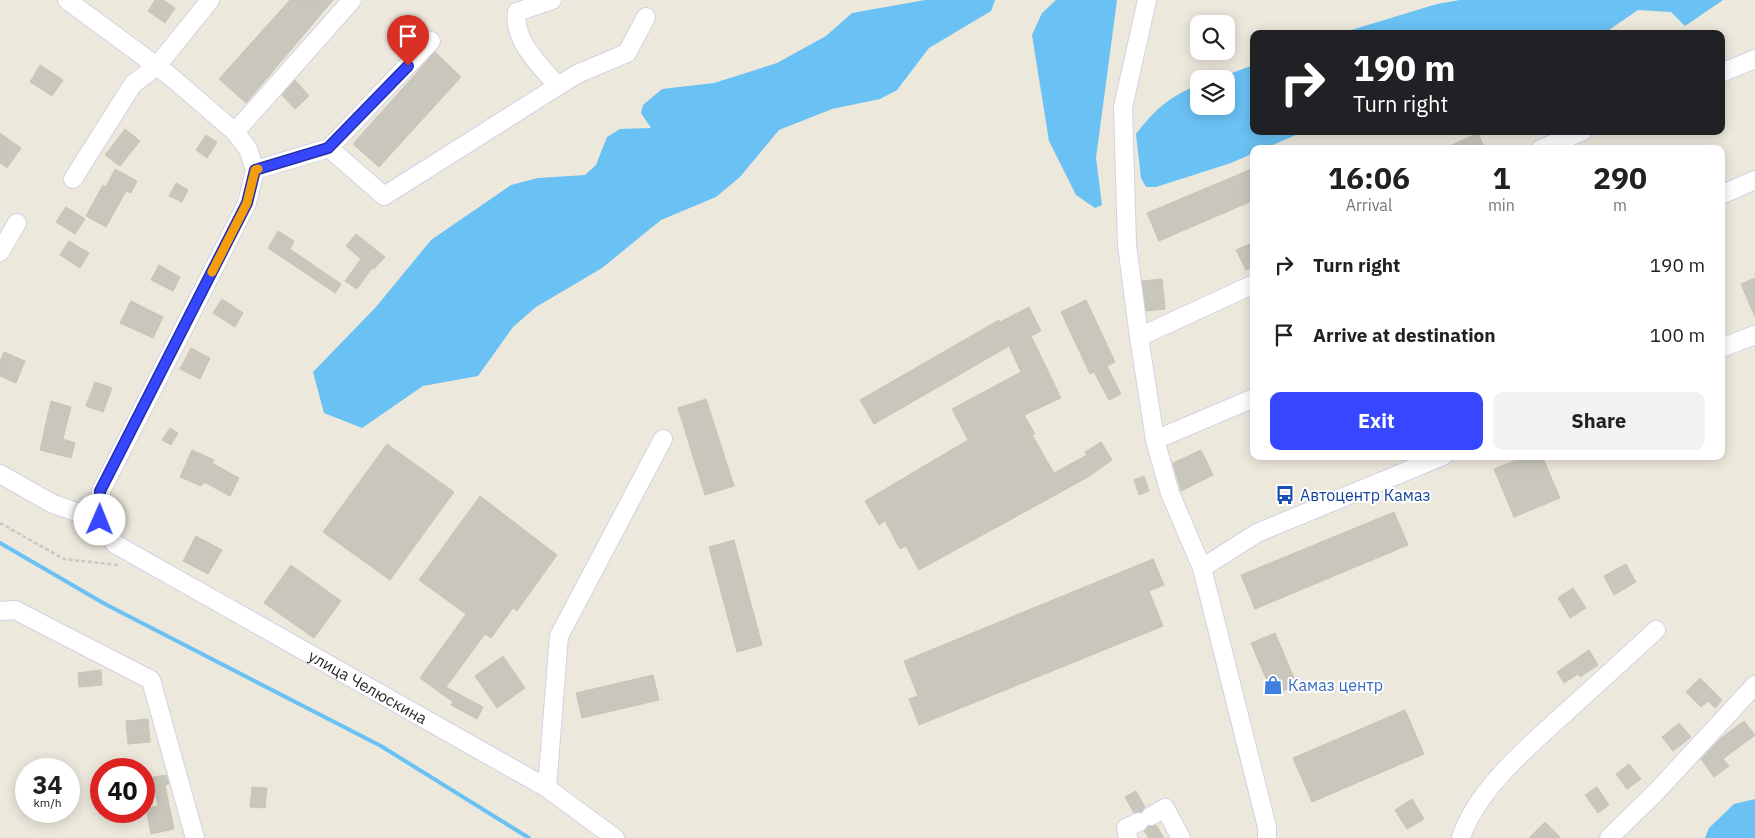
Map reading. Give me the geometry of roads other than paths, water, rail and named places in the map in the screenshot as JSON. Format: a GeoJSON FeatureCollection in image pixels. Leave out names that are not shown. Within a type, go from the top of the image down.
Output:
{"type":"FeatureCollection","features":[{"type":"Feature","properties":{"kind":"street"},"geometry":{"type":"LineString","coordinates":[[0,474],[53,504],[100,520],[100,491],[247,203],[255,170],[248,149],[235,132],[157,66],[67,0]]}},
{"type":"Feature","properties":{"kind":"street"},"geometry":{"type":"LineString","coordinates":[[73,179],[133,84],[157,66],[210,0]]}},
{"type":"Feature","properties":{"kind":"street"},"geometry":{"type":"LineString","coordinates":[[235,132],[352,0]]}},
{"type":"Feature","properties":{"kind":"street"},"geometry":{"type":"LineString","coordinates":[[552,0],[517,12],[516,18],[528,53],[558,86]]}},
{"type":"Feature","properties":{"kind":"street"},"geometry":{"type":"LineString","coordinates":[[1147,0],[1123,107],[1127,245],[1139,337],[1155,440],[1170,493],[1202,568],[1267,827],[1267,838]]}},
{"type":"Feature","properties":{"kind":"street"},"geometry":{"type":"LineString","coordinates":[[328,148],[384,196],[577,74],[627,53],[646,17]]}},
{"type":"Feature","properties":{"kind":"street"},"geometry":{"type":"LineString","coordinates":[[255,170],[328,148],[431,41]]}},
{"type":"Feature","properties":{"kind":"street"},"geometry":{"type":"LineString","coordinates":[[1725,71],[1755,59]]}},
{"type":"Feature","properties":{"kind":"street"},"geometry":{"type":"LineString","coordinates":[[1550,145],[1574,135]]}},
{"type":"Feature","properties":{"kind":"street"},"geometry":{"type":"LineString","coordinates":[[1725,193],[1755,180]]}},
{"type":"Feature","properties":{"kind":"street"},"geometry":{"type":"LineString","coordinates":[[0,252],[17,223]]}},
{"type":"Feature","properties":{"kind":"street"},"geometry":{"type":"LineString","coordinates":[[1139,337],[1250,286]]}},
{"type":"Feature","properties":{"kind":"street"},"geometry":{"type":"LineString","coordinates":[[1725,346],[1755,335]]}},
{"type":"Feature","properties":{"kind":"street"},"geometry":{"type":"LineString","coordinates":[[1155,440],[1250,400]]}},
{"type":"Feature","properties":{"kind":"street"},"geometry":{"type":"LineString","coordinates":[[546,788],[559,636],[662,439]]}},
{"type":"Feature","properties":{"kind":"street"},"geometry":{"type":"LineString","coordinates":[[1202,568],[1257,533],[1434,460]]}},
{"type":"Feature","properties":{"kind":"street","name":"улица Челюскина"},"geometry":{"type":"LineString","coordinates":[[100,520],[116,544],[546,788],[615,838]]}},
{"type":"Feature","properties":{"kind":"street"},"geometry":{"type":"LineString","coordinates":[[0,611],[15,610],[151,680],[195,838]]}},
{"type":"Feature","properties":{"kind":"street"},"geometry":{"type":"LineString","coordinates":[[1461,838],[1464,828],[1493,784],[1516,758],[1656,630]]}},
{"type":"Feature","properties":{"kind":"street"},"geometry":{"type":"LineString","coordinates":[[1609,838],[1657,791],[1755,684]]}},
{"type":"Feature","properties":{"kind":"street"},"geometry":{"type":"LineString","coordinates":[[1128,838],[1126,828],[1166,808],[1181,838]]}},
{"type":"Feature","properties":{"kind":"water"},"geometry":{"type":"Polygon","coordinates":[[[925,0],[995,0],[991,11],[929,48],[897,90],[880,99],[832,109],[779,130],[740,177],[716,197],[661,220],[602,268],[536,307],[513,327],[478,376],[423,386],[362,428],[324,413],[313,372],[376,307],[431,240],[511,185],[538,178],[585,175],[596,165],[607,137],[620,129],[651,128],[641,113],[643,105],[662,89],[714,83],[777,63],[826,36],[852,13],[925,0]]]}},
{"type":"Feature","properties":{"kind":"water"},"geometry":{"type":"Polygon","coordinates":[[[1056,0],[1117,0],[1096,158],[1102,205],[1095,208],[1076,195],[1049,141],[1032,35],[1042,13],[1056,0]]]}},
{"type":"Feature","properties":{"kind":"water"},"geometry":{"type":"Polygon","coordinates":[[[1460,0],[1723,0],[1685,26],[1671,12],[1638,10],[1609,30],[1351,30],[1437,4],[1460,0]]]}},
{"type":"Feature","properties":{"kind":"water"},"geometry":{"type":"Polygon","coordinates":[[[1250,66],[1250,135],[1296,135],[1273,145],[1250,145],[1250,155],[1231,163],[1156,187],[1146,187],[1141,178],[1136,134],[1164,104],[1189,89],[1190,115],[1235,115],[1235,72],[1250,66]]]}},
{"type":"Feature","properties":{"kind":"water"},"geometry":{"type":"Polygon","coordinates":[[[1755,799],[1755,838],[1705,838],[1709,828],[1734,804],[1755,799]]]}},
{"type":"Feature","properties":{"kind":"waterway"},"geometry":{"type":"LineString","coordinates":[[0,543],[105,604],[381,746],[529,838]]}},
{"type":"Feature","properties":{"kind":"place","name":"Автоцентр Камаз"},"geometry":{"type":"Point","coordinates":[1285,495]}},
{"type":"Feature","properties":{"kind":"place","name":"Камаз центр"},"geometry":{"type":"Point","coordinates":[1273,685]}}]}
